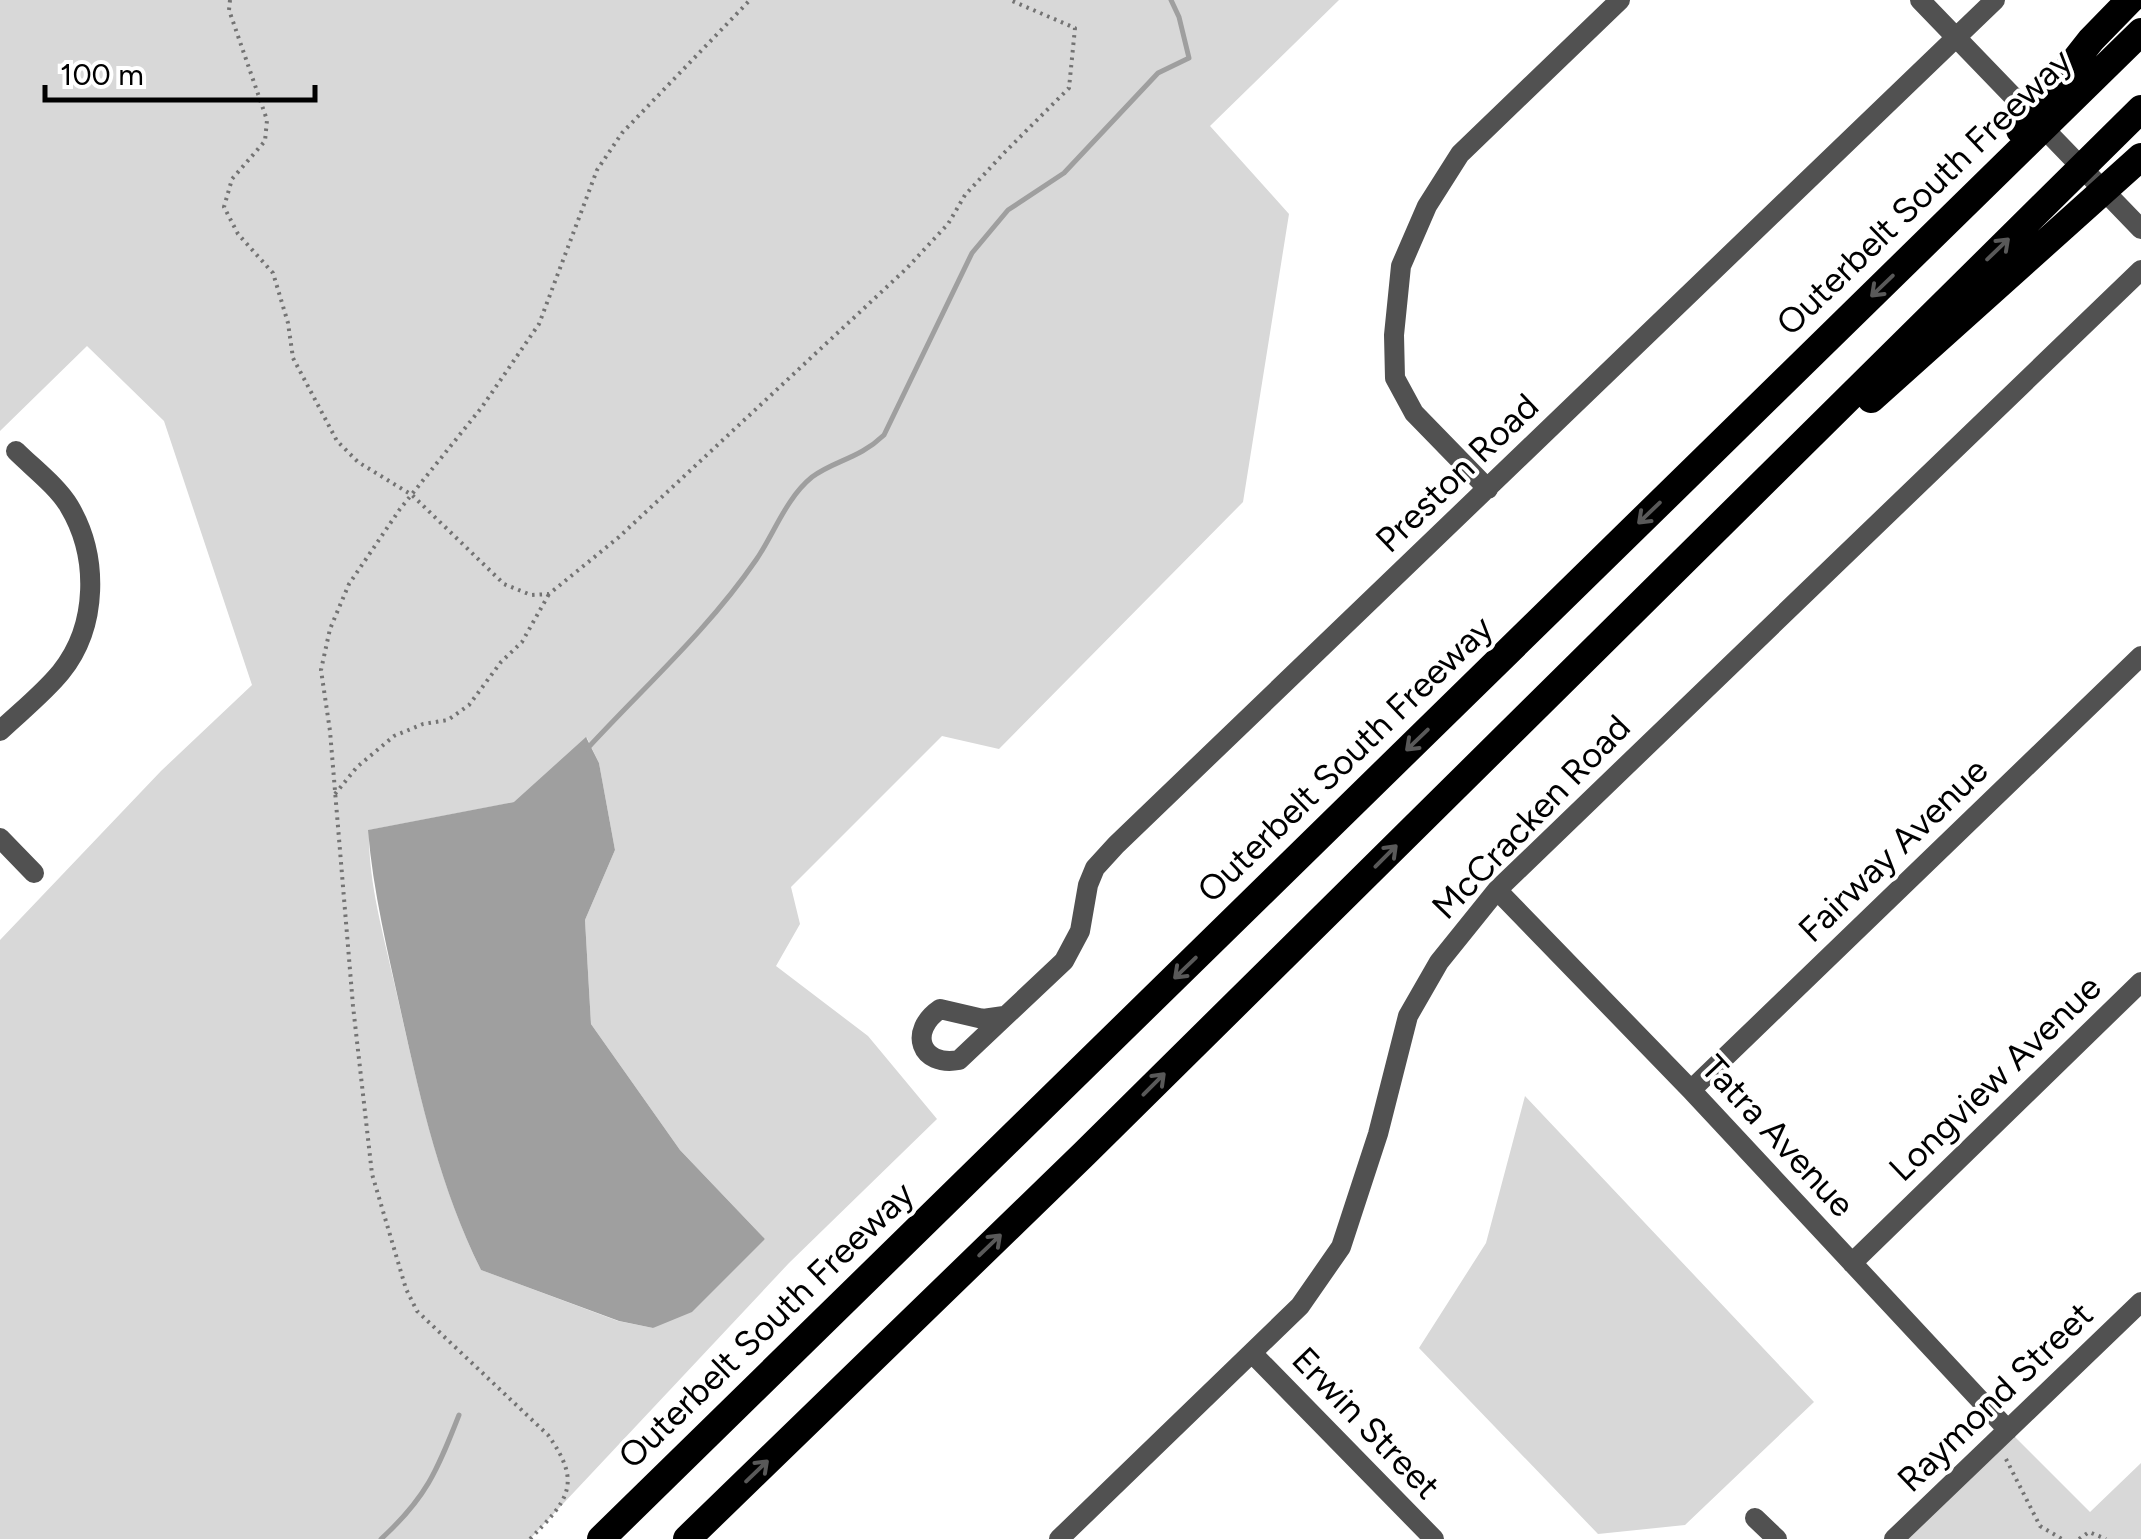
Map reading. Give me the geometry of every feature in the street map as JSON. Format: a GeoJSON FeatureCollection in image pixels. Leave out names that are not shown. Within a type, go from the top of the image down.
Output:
{"type":"FeatureCollection","features":[{"type":"Feature","properties":{"kind":"highway"},"geometry":{"type":"LineString","coordinates":[[1952,218],[2091,40],[2130,0]]}},
{"type":"Feature","properties":{"kind":"highway","name":"Outerbelt South Freeway"},"geometry":{"type":"LineString","coordinates":[[601,1539],[2141,32]]}},
{"type":"Feature","properties":{"kind":"highway"},"geometry":{"type":"LineString","coordinates":[[687,1539],[2141,109]]}},
{"type":"Feature","properties":{"kind":"highway"},"geometry":{"type":"LineString","coordinates":[[1532,712],[1905,368],[2141,157]]}},
{"type":"Feature","properties":{"kind":"street"},"geometry":{"type":"LineString","coordinates":[[1488,489],[1414,413],[1395,378],[1394,335],[1401,266],[1427,206],[1460,154],[1620,0]]}},
{"type":"Feature","properties":{"kind":"street"},"geometry":{"type":"LineString","coordinates":[[1920,0],[2141,229]]}},
{"type":"Feature","properties":{"kind":"street","name":"Preston Road"},"geometry":{"type":"LineString","coordinates":[[1004,1016],[1074,947],[1095,868],[1116,845],[1995,0]]}},
{"type":"Feature","properties":{"kind":"street","name":"McCracken Road"},"geometry":{"type":"LineString","coordinates":[[1059,1539],[1300,1306],[1341,1247],[1378,1134],[1408,1016],[1439,962],[1497,890],[2141,270]]}},
{"type":"Feature","properties":{"kind":"street"},"geometry":{"type":"LineString","coordinates":[[0,730],[62,670],[89,618],[91,576],[84,542],[69,504],[16,450]]}},
{"type":"Feature","properties":{"kind":"street","name":"Fairway Avenue"},"geometry":{"type":"LineString","coordinates":[[1691,1090],[2141,656]]}},
{"type":"Feature","properties":{"kind":"street"},"geometry":{"type":"LineString","coordinates":[[0,838],[34,873]]}},
{"type":"Feature","properties":{"kind":"street","name":"Tatra Avenue"},"geometry":{"type":"LineString","coordinates":[[1497,890],[1691,1090],[2008,1430]]}},
{"type":"Feature","properties":{"kind":"street","name":"Longview Avenue"},"geometry":{"type":"LineString","coordinates":[[1852,1262],[2141,982]]}},
{"type":"Feature","properties":{"kind":"street","name":"Raymond Street"},"geometry":{"type":"LineString","coordinates":[[1894,1539],[2141,1302]]}},
{"type":"Feature","properties":{"kind":"street","name":"Erwin Street"},"geometry":{"type":"LineString","coordinates":[[1252,1353],[1434,1539]]}},
{"type":"Feature","properties":{"kind":"street"},"geometry":{"type":"LineString","coordinates":[[1755,1518],[1777,1539]]}},
{"type":"Feature","properties":{"kind":"path"},"geometry":{"type":"LineString","coordinates":[[230,0],[228,10],[267,120],[266,142],[232,179],[224,207],[238,234],[273,273],[288,323],[293,358],[337,440],[358,462],[412,495],[504,584],[531,595],[548,594]]}},
{"type":"Feature","properties":{"kind":"path"},"geometry":{"type":"LineString","coordinates":[[530,1539],[550,1518],[568,1488],[570,1472],[548,1435],[417,1312],[406,1289],[372,1174],[321,670],[330,629],[349,584],[412,495],[482,408],[539,324],[597,170],[622,133],[750,0]]}},
{"type":"Feature","properties":{"kind":"path"},"geometry":{"type":"LineString","coordinates":[[335,794],[357,767],[394,736],[423,724],[448,720],[469,706],[522,642],[548,594],[620,536],[906,269],[948,224],[965,196],[1069,88],[1075,28],[1010,0]]}},
{"type":"Feature","properties":{"kind":"path"},"geometry":{"type":"LineString","coordinates":[[2006,1458],[2040,1526],[2062,1539]]}},
{"type":"Feature","properties":{"kind":"path"},"geometry":{"type":"LineString","coordinates":[[2079,1539],[2089,1532],[2106,1539]]}},
{"type":"Feature","properties":{"kind":"shaded area"},"geometry":{"type":"Polygon","coordinates":[[[0,0],[1339,0],[1210,126],[1289,214],[1243,502],[999,749],[942,736],[791,887],[800,924],[776,966],[868,1036],[937,1119],[789,1263],[530,1539],[0,1539],[0,940],[161,771],[252,685],[164,421],[87,346],[0,431],[0,0]],[[587,738],[515,802],[369,830],[371,868],[429,1129],[481,1270],[618,1321],[653,1328],[765,1239],[680,1150],[591,1024],[585,920],[615,850],[599,763],[587,738]]]}},
{"type":"Feature","properties":{"kind":"shaded area"},"geometry":{"type":"Polygon","coordinates":[[[586,737],[599,763],[615,850],[585,920],[591,1024],[680,1150],[765,1239],[692,1312],[653,1328],[619,1321],[481,1270],[454,1207],[424,1111],[370,853],[368,830],[514,802],[586,737]]]}},
{"type":"Feature","properties":{"kind":"shaded area"},"geometry":{"type":"Polygon","coordinates":[[[1525,1096],[1814,1402],[1685,1525],[1598,1534],[1419,1348],[1486,1243],[1525,1096]]]}},
{"type":"Feature","properties":{"kind":"shaded area"},"geometry":{"type":"Polygon","coordinates":[[[2008,1430],[2090,1512],[2141,1463],[2141,1539],[1894,1539],[2008,1430]]]}},
{"type":"Feature","properties":{"kind":"waterway"},"geometry":{"type":"LineString","coordinates":[[587,749],[675,658],[737,586],[803,486],[821,471],[884,435],[972,253],[1008,210],[1064,173],[1158,73],[1189,58],[1171,0]]}},
{"type":"Feature","properties":{"kind":"waterway"},"geometry":{"type":"LineString","coordinates":[[381,1539],[429,1483],[459,1415]]}}]}
